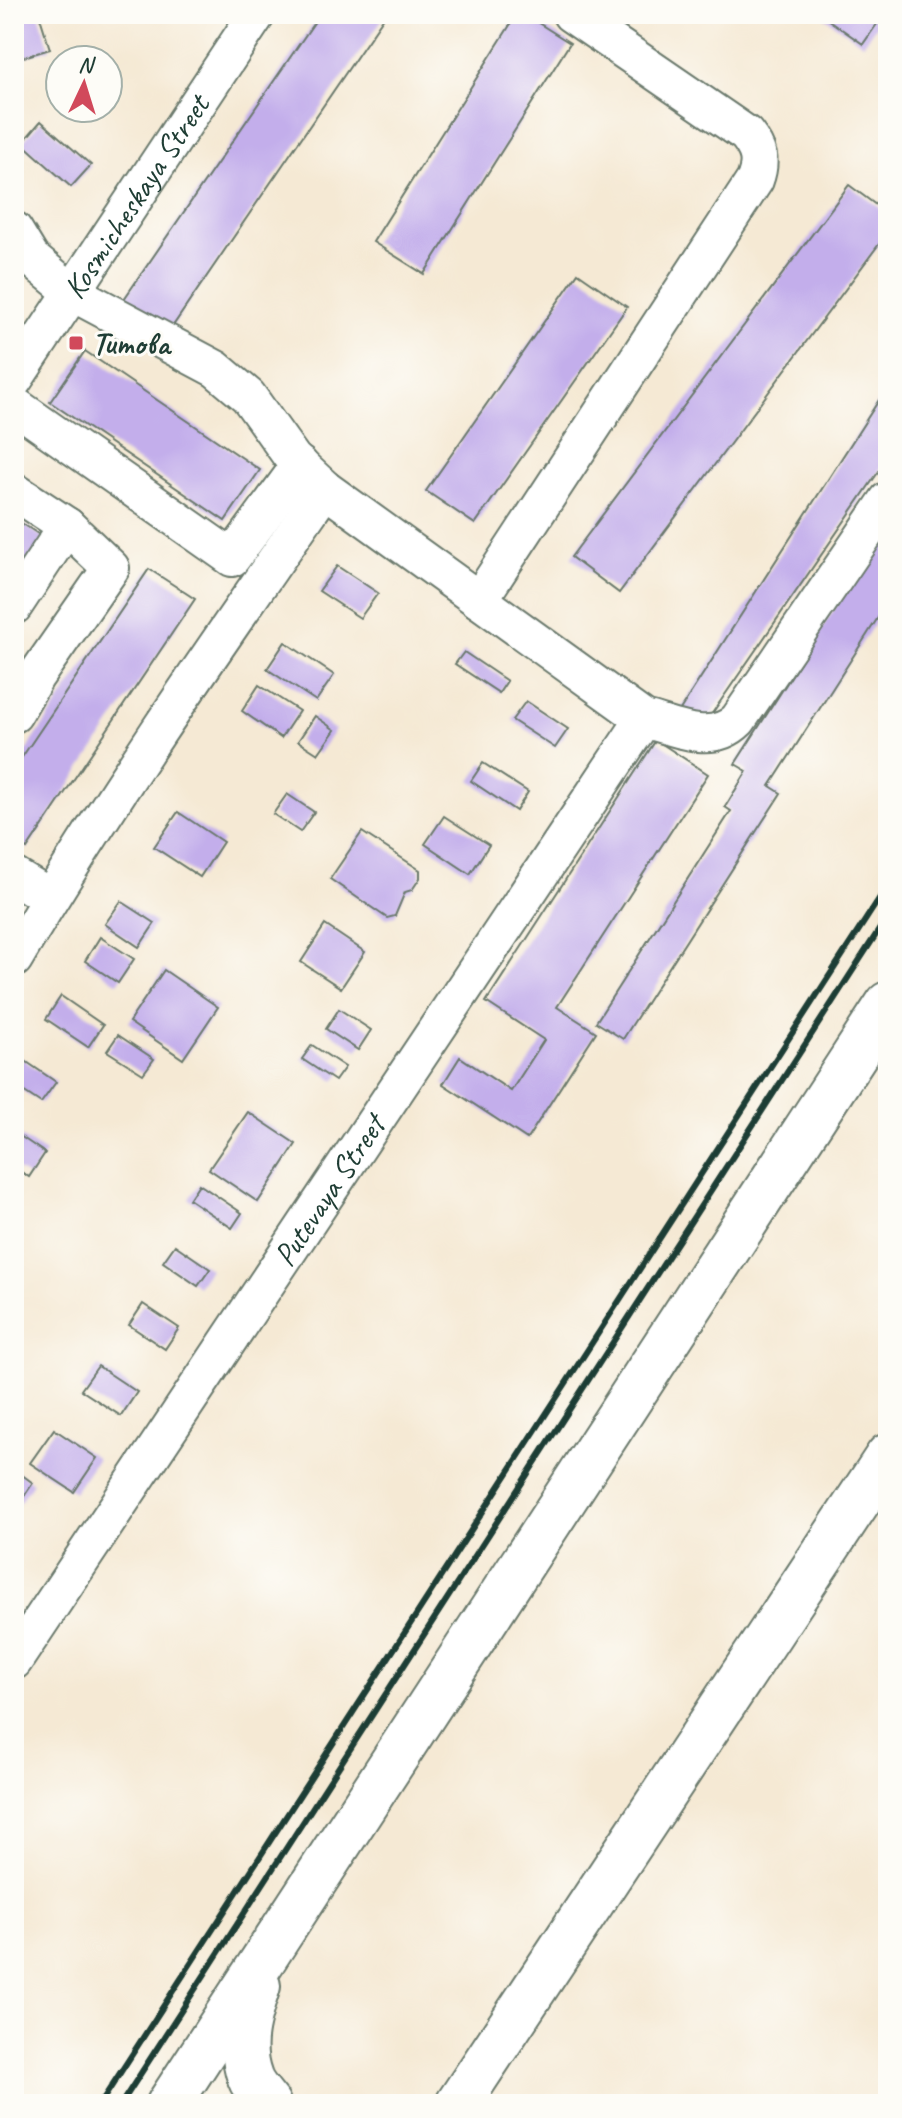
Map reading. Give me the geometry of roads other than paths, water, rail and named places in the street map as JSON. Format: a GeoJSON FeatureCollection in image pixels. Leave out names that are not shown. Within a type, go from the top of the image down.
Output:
{"type":"FeatureCollection","features":[{"type":"Feature","properties":{"kind":"main road"},"geometry":{"type":"LineString","coordinates":[[169,2104],[888,1004]]}},
{"type":"Feature","properties":{"kind":"main road"},"geometry":{"type":"LineString","coordinates":[[458,2104],[888,1456]]}},
{"type":"Feature","properties":{"kind":"main road"},"geometry":{"type":"LineString","coordinates":[[268,2104],[250,2079],[245,2050],[246,2022],[274,1942]]}},
{"type":"Feature","properties":{"kind":"main road"},"geometry":{"type":"LineString","coordinates":[[448,2104],[486,2061]]}},
{"type":"Feature","properties":{"kind":"street","name":"Kosmicheskaya Street"},"geometry":{"type":"LineString","coordinates":[[14,380],[257,14]]}},
{"type":"Feature","properties":{"kind":"street"},"geometry":{"type":"LineString","coordinates":[[479,600],[755,180],[760,164],[757,147],[746,134],[571,14]]}},
{"type":"Feature","properties":{"kind":"street"},"geometry":{"type":"LineString","coordinates":[[14,230],[31,258],[73,293],[216,369],[248,396],[312,477],[644,719],[702,734],[728,730],[738,720],[888,500]]}},
{"type":"Feature","properties":{"kind":"street"},"geometry":{"type":"LineString","coordinates":[[14,405],[232,558],[312,477]]}},
{"type":"Feature","properties":{"kind":"street"},"geometry":{"type":"LineString","coordinates":[[14,959],[50,898],[222,637],[312,477]]}},
{"type":"Feature","properties":{"kind":"street"},"geometry":{"type":"LineString","coordinates":[[14,491],[67,526],[111,568],[36,676],[14,714]]}},
{"type":"Feature","properties":{"kind":"street"},"geometry":{"type":"LineString","coordinates":[[14,606],[67,526]]}},
{"type":"Feature","properties":{"kind":"street","name":"Putevaya Street"},"geometry":{"type":"LineString","coordinates":[[14,1661],[644,719]]}},
{"type":"Feature","properties":{"kind":"street"},"geometry":{"type":"LineString","coordinates":[[14,876],[50,898]]}},
{"type":"Feature","properties":{"kind":"railway"},"geometry":{"type":"LineString","coordinates":[[100,2104],[888,885]]}},
{"type":"Feature","properties":{"kind":"railway"},"geometry":{"type":"LineString","coordinates":[[121,2104],[888,916]]}},
{"type":"Feature","properties":{"kind":"place","name":"Титова"},"geometry":{"type":"Point","coordinates":[76,343]}}]}
